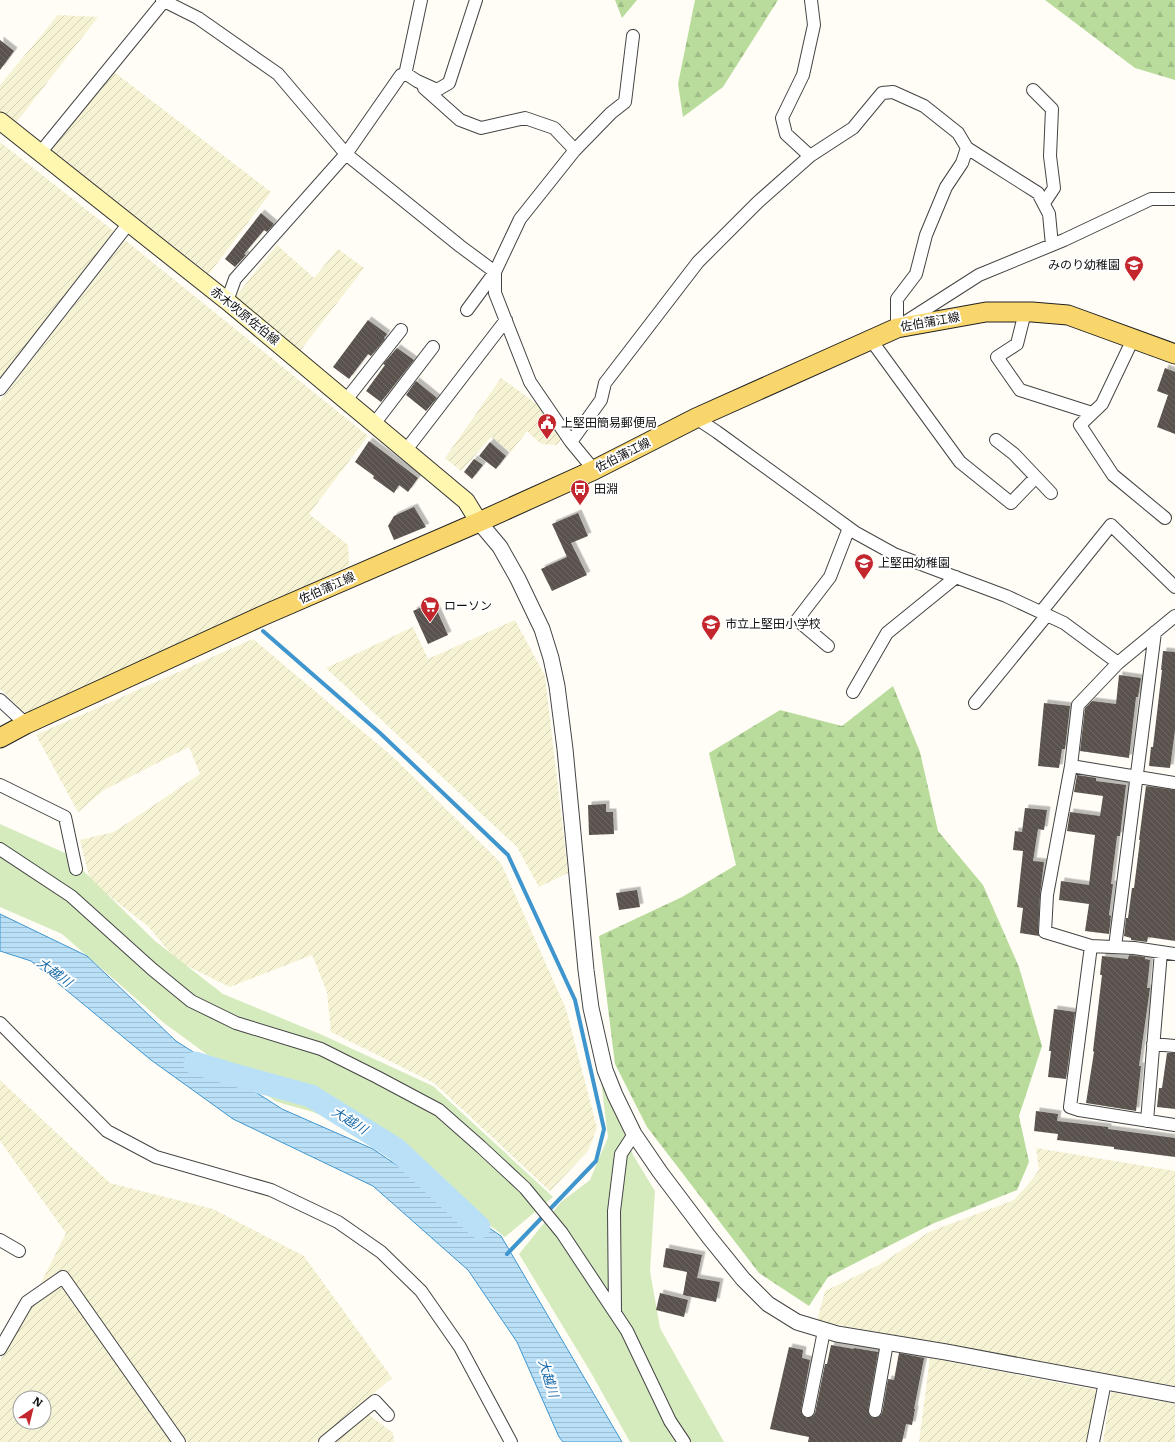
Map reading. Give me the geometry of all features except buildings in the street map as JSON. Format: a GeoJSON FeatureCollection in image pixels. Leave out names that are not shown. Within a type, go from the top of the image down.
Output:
{"type":"FeatureCollection","features":[{"type":"Feature","properties":{"kind":"main road","name":"赤木吹原佐伯線"},"geometry":{"type":"LineString","coordinates":[[0,122],[227,301],[466,500],[479,522]]}},
{"type":"Feature","properties":{"kind":"main road","name":"佐伯蒲江線"},"geometry":{"type":"LineString","coordinates":[[0,738],[26,724],[259,618],[594,470],[696,418],[897,328],[986,312],[1025,312],[1068,315],[1175,354]]}},
{"type":"Feature","properties":{"kind":"street"},"geometry":{"type":"LineString","coordinates":[[405,75],[421,0]]}},
{"type":"Feature","properties":{"kind":"street"},"geometry":{"type":"LineString","coordinates":[[417,82],[437,90],[449,83],[476,0]]}},
{"type":"Feature","properties":{"kind":"street"},"geometry":{"type":"LineString","coordinates":[[810,156],[786,134],[782,118],[803,75],[814,25],[812,0]]}},
{"type":"Feature","properties":{"kind":"street"},"geometry":{"type":"LineString","coordinates":[[40,153],[163,1],[198,18],[278,74],[346,154],[460,246],[495,272]]}},
{"type":"Feature","properties":{"kind":"street"},"geometry":{"type":"LineString","coordinates":[[467,310],[495,272],[520,219],[575,150],[610,113],[625,102],[633,36]]}},
{"type":"Feature","properties":{"kind":"street"},"geometry":{"type":"LineString","coordinates":[[227,301],[235,279],[346,154],[401,75],[408,75],[460,120],[481,128],[525,118],[554,128],[575,150]]}},
{"type":"Feature","properties":{"kind":"street"},"geometry":{"type":"LineString","coordinates":[[1033,90],[1052,110],[1050,156],[1054,188],[1044,203]]}},
{"type":"Feature","properties":{"kind":"street"},"geometry":{"type":"LineString","coordinates":[[571,442],[602,400],[605,383],[698,262],[758,202],[810,156],[853,128],[882,93],[893,92],[924,106],[958,133],[967,148],[1038,193],[1049,214],[1052,245]]}},
{"type":"Feature","properties":{"kind":"street"},"geometry":{"type":"LineString","coordinates":[[897,328],[897,299],[916,274],[926,235],[946,187],[962,163],[967,148]]}},
{"type":"Feature","properties":{"kind":"street"},"geometry":{"type":"LineString","coordinates":[[897,328],[980,276],[1052,245],[1151,199],[1175,199]]}},
{"type":"Feature","properties":{"kind":"street"},"geometry":{"type":"LineString","coordinates":[[0,389],[129,224]]}},
{"type":"Feature","properties":{"kind":"street"},"geometry":{"type":"LineString","coordinates":[[495,272],[496,293],[530,382],[571,442],[594,470]]}},
{"type":"Feature","properties":{"kind":"street"},"geometry":{"type":"LineString","coordinates":[[1025,312],[1017,344],[997,357],[1020,390],[1092,413]]}},
{"type":"Feature","properties":{"kind":"street"},"geometry":{"type":"LineString","coordinates":[[406,450],[506,320]]}},
{"type":"Feature","properties":{"kind":"street"},"geometry":{"type":"LineString","coordinates":[[346,400],[401,330]]}},
{"type":"Feature","properties":{"kind":"street"},"geometry":{"type":"LineString","coordinates":[[1133,339],[1102,404],[1080,425],[1114,475],[1165,518]]}},
{"type":"Feature","properties":{"kind":"street"},"geometry":{"type":"LineString","coordinates":[[871,340],[960,462],[1011,503],[1035,478]]}},
{"type":"Feature","properties":{"kind":"street"},"geometry":{"type":"LineString","coordinates":[[374,424],[433,347]]}},
{"type":"Feature","properties":{"kind":"street"},"geometry":{"type":"LineString","coordinates":[[696,418],[718,432],[849,528],[894,554],[1006,596],[1064,623],[1118,663]]}},
{"type":"Feature","properties":{"kind":"street"},"geometry":{"type":"LineString","coordinates":[[996,440],[1014,454],[1050,493]]}},
{"type":"Feature","properties":{"kind":"street"},"geometry":{"type":"LineString","coordinates":[[479,522],[500,547],[518,579],[542,629],[551,658],[557,686],[566,756],[586,970],[591,1008],[605,1070],[615,1095],[634,1134],[660,1172],[709,1237],[743,1279],[768,1304],[797,1322],[837,1334],[1175,1395]]}},
{"type":"Feature","properties":{"kind":"street"},"geometry":{"type":"LineString","coordinates":[[975,703],[1111,525],[1175,587]]}},
{"type":"Feature","properties":{"kind":"street"},"geometry":{"type":"LineString","coordinates":[[828,646],[797,620],[830,577],[849,528]]}},
{"type":"Feature","properties":{"kind":"street"},"geometry":{"type":"LineString","coordinates":[[852,692],[887,633],[956,577]]}},
{"type":"Feature","properties":{"kind":"street"},"geometry":{"type":"LineString","coordinates":[[1175,616],[1118,663],[1078,705],[1071,766],[1047,895],[1045,932],[1091,946],[1134,948],[1175,954]]}},
{"type":"Feature","properties":{"kind":"street"},"geometry":{"type":"LineString","coordinates":[[1115,947],[1155,632]]}},
{"type":"Feature","properties":{"kind":"street"},"geometry":{"type":"LineString","coordinates":[[0,700],[26,724]]}},
{"type":"Feature","properties":{"kind":"street"},"geometry":{"type":"LineString","coordinates":[[1071,766],[1175,783]]}},
{"type":"Feature","properties":{"kind":"street"},"geometry":{"type":"LineString","coordinates":[[0,785],[65,817],[76,869]]}},
{"type":"Feature","properties":{"kind":"street"},"geometry":{"type":"LineString","coordinates":[[0,848],[70,896],[152,969],[191,1001],[236,1023],[321,1049],[377,1077],[438,1110],[481,1147],[519,1182],[562,1233],[627,1331],[670,1421],[684,1442]]}},
{"type":"Feature","properties":{"kind":"street"},"geometry":{"type":"LineString","coordinates":[[1091,946],[1070,1107],[1079,1110],[1175,1125]]}},
{"type":"Feature","properties":{"kind":"street"},"geometry":{"type":"LineString","coordinates":[[1147,1121],[1161,952]]}},
{"type":"Feature","properties":{"kind":"street"},"geometry":{"type":"LineString","coordinates":[[0,1023],[107,1131],[156,1157],[271,1190],[338,1222],[381,1252],[421,1291],[460,1347],[511,1442]]}},
{"type":"Feature","properties":{"kind":"street"},"geometry":{"type":"LineString","coordinates":[[1153,1044],[1175,1046]]}},
{"type":"Feature","properties":{"kind":"street"},"geometry":{"type":"LineString","coordinates":[[615,1313],[614,1211],[621,1154],[634,1134]]}},
{"type":"Feature","properties":{"kind":"street"},"geometry":{"type":"LineString","coordinates":[[0,1240],[19,1251]]}},
{"type":"Feature","properties":{"kind":"street"},"geometry":{"type":"LineString","coordinates":[[0,1349],[27,1302],[63,1277],[179,1442]]}},
{"type":"Feature","properties":{"kind":"street"},"geometry":{"type":"LineString","coordinates":[[808,1411],[824,1331]]}},
{"type":"Feature","properties":{"kind":"street"},"geometry":{"type":"LineString","coordinates":[[875,1411],[887,1343]]}},
{"type":"Feature","properties":{"kind":"street"},"geometry":{"type":"LineString","coordinates":[[1093,1442],[1105,1382]]}},
{"type":"Feature","properties":{"kind":"street"},"geometry":{"type":"LineString","coordinates":[[325,1442],[374,1401],[388,1415]]}},
{"type":"Feature","properties":{"kind":"shaded area"},"geometry":{"type":"Polygon","coordinates":[[[58,15],[98,17],[15,124],[0,112],[0,85],[58,15]]]}},
{"type":"Feature","properties":{"kind":"shaded area"},"geometry":{"type":"Polygon","coordinates":[[[114,72],[271,192],[209,274],[50,149],[114,72]]]}},
{"type":"Feature","properties":{"kind":"shaded area"},"geometry":{"type":"Polygon","coordinates":[[[0,142],[115,232],[0,381],[0,142]]]}},
{"type":"Feature","properties":{"kind":"shaded area"},"geometry":{"type":"Polygon","coordinates":[[[125,240],[368,436],[309,514],[348,545],[349,566],[27,715],[0,689],[0,401],[125,240]]]}},
{"type":"Feature","properties":{"kind":"shaded area"},"geometry":{"type":"Polygon","coordinates":[[[277,245],[314,278],[338,249],[364,268],[300,351],[235,297],[277,245]]]}},
{"type":"Feature","properties":{"kind":"shaded area"},"geometry":{"type":"Polygon","coordinates":[[[501,378],[538,405],[562,438],[557,445],[541,444],[527,431],[511,452],[491,437],[461,471],[445,458],[501,378]]]}},
{"type":"Feature","properties":{"kind":"shaded area"},"geometry":{"type":"Polygon","coordinates":[[[515,620],[545,676],[568,873],[539,887],[517,847],[326,668],[413,627],[428,659],[515,620]]]}},
{"type":"Feature","properties":{"kind":"shaded area"},"geometry":{"type":"Polygon","coordinates":[[[253,639],[393,757],[501,863],[566,1009],[597,1128],[588,1151],[550,1191],[434,1083],[331,1032],[327,992],[312,955],[230,987],[177,961],[148,926],[90,881],[80,840],[114,832],[200,774],[189,747],[104,790],[78,812],[36,735],[253,639]]]}},
{"type":"Feature","properties":{"kind":"shaded area"},"geometry":{"type":"Polygon","coordinates":[[[0,1080],[110,1183],[213,1209],[304,1256],[392,1378],[315,1442],[0,1442],[0,1361],[66,1233],[0,1141],[0,1080]]]}},
{"type":"Feature","properties":{"kind":"shaded area"},"geometry":{"type":"Polygon","coordinates":[[[1036,1148],[1175,1171],[1175,1386],[817,1321],[825,1291],[879,1265],[929,1232],[1014,1200],[1039,1170],[1036,1148]]]}},
{"type":"Feature","properties":{"kind":"shaded area"},"geometry":{"type":"Polygon","coordinates":[[[930,1358],[1098,1390],[1088,1442],[919,1442],[930,1358]]]}},
{"type":"Feature","properties":{"kind":"shaded area"},"geometry":{"type":"Polygon","coordinates":[[[1111,1392],[1175,1404],[1175,1442],[1103,1442],[1111,1392]]]}},
{"type":"Feature","properties":{"kind":"shaded area"},"geometry":{"type":"Polygon","coordinates":[[[368,1414],[393,1433],[394,1442],[334,1442],[368,1414]]]}},
{"type":"Feature","properties":{"kind":"green space"},"geometry":{"type":"Polygon","coordinates":[[[615,0],[637,0],[622,18],[615,0]]]}},
{"type":"Feature","properties":{"kind":"green space"},"geometry":{"type":"Polygon","coordinates":[[[695,0],[778,0],[723,87],[683,117],[678,84],[695,0]]]}},
{"type":"Feature","properties":{"kind":"green space"},"geometry":{"type":"Polygon","coordinates":[[[1045,0],[1175,0],[1175,80],[1135,68],[1045,0]]]}},
{"type":"Feature","properties":{"kind":"green space"},"geometry":{"type":"Polygon","coordinates":[[[893,686],[920,752],[938,831],[983,885],[1019,967],[1042,1046],[1019,1116],[1029,1162],[1017,1190],[932,1224],[828,1277],[809,1306],[759,1273],[647,1127],[615,1064],[599,936],[682,897],[736,865],[709,753],[780,710],[842,726],[893,686]]]}},
{"type":"Feature","properties":{"kind":"green space"},"geometry":{"type":"Polygon","coordinates":[[[0,824],[65,853],[155,941],[223,994],[320,1034],[433,1086],[553,1197],[505,1237],[483,1220],[400,1145],[313,1112],[277,1102],[216,1061],[164,1023],[62,934],[0,907],[0,824]]]}},
{"type":"Feature","properties":{"kind":"green space"},"geometry":{"type":"Polygon","coordinates":[[[600,1074],[633,1155],[655,1191],[650,1271],[660,1328],[724,1442],[630,1442],[590,1371],[519,1254],[561,1202],[590,1180],[608,1137],[600,1074]]]}},
{"type":"Feature","properties":{"kind":"water"},"geometry":{"type":"Polygon","coordinates":[[[0,914],[87,956],[176,1041],[282,1109],[373,1149],[501,1236],[622,1442],[563,1442],[559,1437],[517,1342],[468,1270],[373,1186],[233,1119],[151,1060],[31,961],[0,951],[0,914]]]}},
{"type":"Feature","properties":{"kind":"waterway"},"geometry":{"type":"LineString","coordinates":[[263,631],[380,733],[508,855],[575,1000],[604,1129],[596,1161],[507,1254]]}},
{"type":"Feature","properties":{"kind":"waterway","name":"大越川"},"geometry":{"type":"LineString","coordinates":[[195,1063],[311,1096],[396,1149],[479,1227]]}},
{"type":"Feature","properties":{"kind":"place","name":"みのり幼稚園"},"geometry":{"type":"Point","coordinates":[1134,282]}},
{"type":"Feature","properties":{"kind":"place","name":"上堅田簡易郵便局"},"geometry":{"type":"Point","coordinates":[547,440]}},
{"type":"Feature","properties":{"kind":"place","name":"田淵"},"geometry":{"type":"Point","coordinates":[580,506]}},
{"type":"Feature","properties":{"kind":"place","name":"上堅田幼稚園"},"geometry":{"type":"Point","coordinates":[864,580]}},
{"type":"Feature","properties":{"kind":"place","name":"ローソン"},"geometry":{"type":"Point","coordinates":[430,623]}},
{"type":"Feature","properties":{"kind":"place","name":"市立上堅田小学校"},"geometry":{"type":"Point","coordinates":[711,641]}}]}
